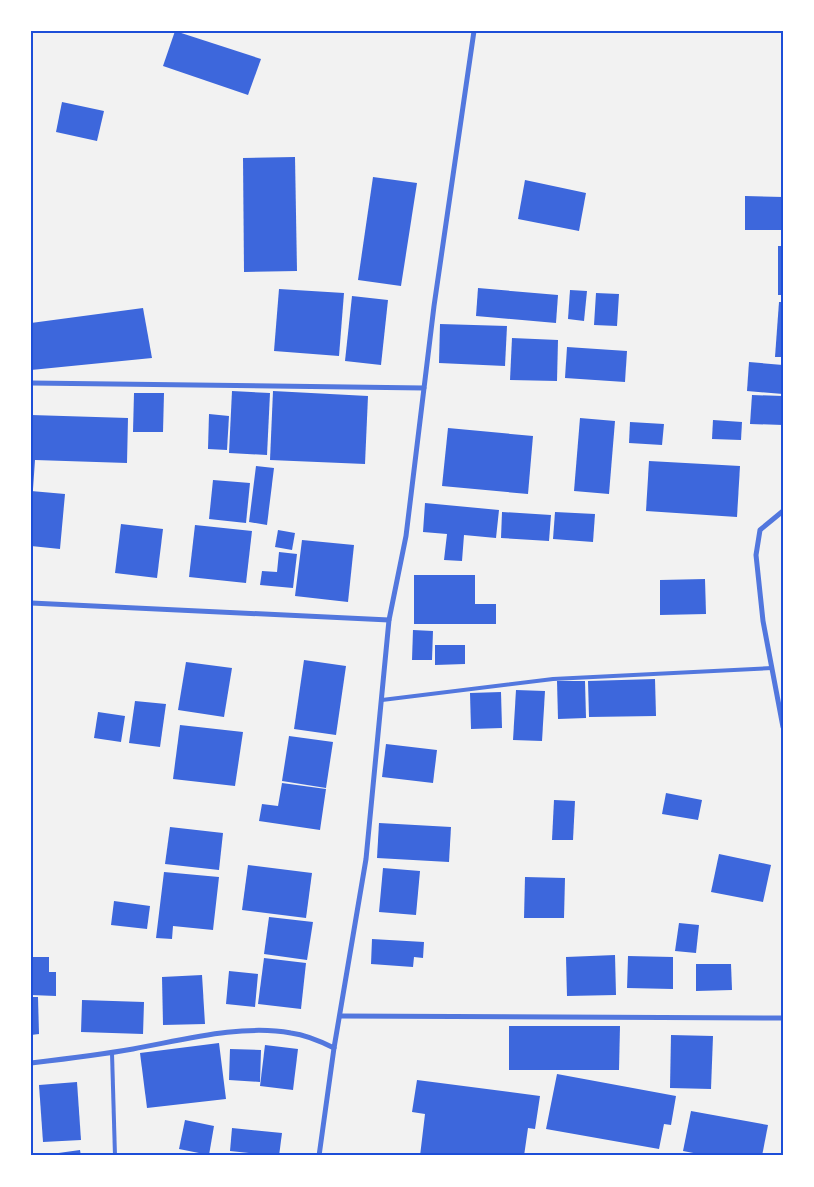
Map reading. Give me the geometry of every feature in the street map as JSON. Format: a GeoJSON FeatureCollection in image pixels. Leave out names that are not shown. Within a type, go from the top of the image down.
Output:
{"type":"FeatureCollection","features":[{"type":"Feature","properties":{"kind":"street"},"geometry":{"type":"LineString","coordinates":[[319,1156],[334,1048],[366,859],[389,620],[406,536],[435,296],[474,31]]}},
{"type":"Feature","properties":{"kind":"street"},"geometry":{"type":"LineString","coordinates":[[31,383],[424,388]]}},
{"type":"Feature","properties":{"kind":"street"},"geometry":{"type":"LineString","coordinates":[[783,511],[760,530],[756,555],[762,621],[783,727]]}},
{"type":"Feature","properties":{"kind":"street"},"geometry":{"type":"LineString","coordinates":[[31,603],[389,620]]}},
{"type":"Feature","properties":{"kind":"street"},"geometry":{"type":"LineString","coordinates":[[340,1016],[783,1018]]}},
{"type":"Feature","properties":{"kind":"street"},"geometry":{"type":"LineString","coordinates":[[31,1063],[112,1053],[212,1035],[253,1030],[291,1032],[315,1039],[334,1048]]}},
{"type":"Feature","properties":{"kind":"lane"},"geometry":{"type":"LineString","coordinates":[[382,700],[554,679],[772,668]]}},
{"type":"Feature","properties":{"kind":"lane"},"geometry":{"type":"LineString","coordinates":[[112,1053],[116,1156]]}},
{"type":"Feature","properties":{"kind":"building"},"geometry":{"type":"Polygon","coordinates":[[[175,31],[261,59],[248,95],[163,66],[175,31]]]}},
{"type":"Feature","properties":{"kind":"building"},"geometry":{"type":"Polygon","coordinates":[[[62,102],[104,111],[97,141],[56,132],[62,102]]]}},
{"type":"Feature","properties":{"kind":"building"},"geometry":{"type":"Polygon","coordinates":[[[295,157],[297,271],[244,272],[243,158],[295,157]]]}},
{"type":"Feature","properties":{"kind":"building"},"geometry":{"type":"Polygon","coordinates":[[[373,177],[417,183],[401,286],[358,280],[373,177]]]}},
{"type":"Feature","properties":{"kind":"building"},"geometry":{"type":"Polygon","coordinates":[[[525,180],[586,193],[579,231],[518,219],[525,180]]]}},
{"type":"Feature","properties":{"kind":"building"},"geometry":{"type":"Polygon","coordinates":[[[745,196],[783,197],[783,230],[745,230],[745,196]]]}},
{"type":"Feature","properties":{"kind":"building"},"geometry":{"type":"Polygon","coordinates":[[[778,246],[783,246],[783,295],[778,295],[778,246]]]}},
{"type":"Feature","properties":{"kind":"building"},"geometry":{"type":"Polygon","coordinates":[[[478,288],[558,295],[556,323],[476,316],[478,288]]]}},
{"type":"Feature","properties":{"kind":"building"},"geometry":{"type":"Polygon","coordinates":[[[279,289],[344,293],[339,356],[274,351],[279,289]]]}},
{"type":"Feature","properties":{"kind":"building"},"geometry":{"type":"Polygon","coordinates":[[[570,290],[587,291],[584,321],[568,319],[570,290]]]}},
{"type":"Feature","properties":{"kind":"building"},"geometry":{"type":"Polygon","coordinates":[[[596,293],[619,294],[617,326],[594,325],[596,293]]]}},
{"type":"Feature","properties":{"kind":"building"},"geometry":{"type":"Polygon","coordinates":[[[352,296],[388,300],[381,365],[345,361],[352,296]]]}},
{"type":"Feature","properties":{"kind":"building"},"geometry":{"type":"Polygon","coordinates":[[[779,302],[783,302],[783,357],[775,357],[779,302]]]}},
{"type":"Feature","properties":{"kind":"building"},"geometry":{"type":"Polygon","coordinates":[[[143,308],[152,358],[31,370],[31,323],[143,308]]]}},
{"type":"Feature","properties":{"kind":"building"},"geometry":{"type":"Polygon","coordinates":[[[440,324],[507,326],[505,366],[439,363],[440,324]]]}},
{"type":"Feature","properties":{"kind":"building"},"geometry":{"type":"Polygon","coordinates":[[[512,338],[558,340],[557,381],[510,380],[512,338]]]}},
{"type":"Feature","properties":{"kind":"building"},"geometry":{"type":"Polygon","coordinates":[[[567,347],[627,351],[625,382],[565,378],[567,347]]]}},
{"type":"Feature","properties":{"kind":"building"},"geometry":{"type":"Polygon","coordinates":[[[749,362],[783,365],[783,394],[747,391],[749,362]]]}},
{"type":"Feature","properties":{"kind":"building"},"geometry":{"type":"Polygon","coordinates":[[[232,391],[270,393],[267,455],[229,453],[232,391]]]}},
{"type":"Feature","properties":{"kind":"building"},"geometry":{"type":"Polygon","coordinates":[[[273,391],[368,396],[365,464],[270,460],[273,391]]]}},
{"type":"Feature","properties":{"kind":"building"},"geometry":{"type":"Polygon","coordinates":[[[134,393],[164,393],[163,432],[133,432],[134,393]]]}},
{"type":"Feature","properties":{"kind":"building"},"geometry":{"type":"Polygon","coordinates":[[[752,395],[783,396],[783,425],[750,424],[752,395]]]}},
{"type":"Feature","properties":{"kind":"building"},"geometry":{"type":"Polygon","coordinates":[[[209,414],[229,416],[227,450],[208,449],[209,414]]]}},
{"type":"Feature","properties":{"kind":"building"},"geometry":{"type":"Polygon","coordinates":[[[31,415],[128,418],[127,463],[35,460],[33,489],[31,489],[31,415]]]}},
{"type":"Feature","properties":{"kind":"building"},"geometry":{"type":"Polygon","coordinates":[[[580,418],[615,421],[609,494],[574,491],[580,418]]]}},
{"type":"Feature","properties":{"kind":"building"},"geometry":{"type":"Polygon","coordinates":[[[713,420],[742,422],[741,440],[712,439],[713,420]]]}},
{"type":"Feature","properties":{"kind":"building"},"geometry":{"type":"Polygon","coordinates":[[[630,422],[664,424],[662,445],[629,443],[630,422]]]}},
{"type":"Feature","properties":{"kind":"building"},"geometry":{"type":"Polygon","coordinates":[[[448,428],[533,436],[528,494],[442,486],[448,428]]]}},
{"type":"Feature","properties":{"kind":"building"},"geometry":{"type":"Polygon","coordinates":[[[649,461],[740,466],[737,517],[646,511],[649,461]]]}},
{"type":"Feature","properties":{"kind":"building"},"geometry":{"type":"Polygon","coordinates":[[[256,466],[274,468],[267,525],[249,522],[256,466]]]}},
{"type":"Feature","properties":{"kind":"building"},"geometry":{"type":"Polygon","coordinates":[[[213,480],[250,483],[246,523],[209,519],[213,480]]]}},
{"type":"Feature","properties":{"kind":"building"},"geometry":{"type":"Polygon","coordinates":[[[31,491],[65,494],[60,549],[31,546],[31,491]]]}},
{"type":"Feature","properties":{"kind":"building"},"geometry":{"type":"Polygon","coordinates":[[[425,503],[499,510],[496,538],[464,535],[462,561],[444,560],[447,534],[423,532],[425,503]]]}},
{"type":"Feature","properties":{"kind":"building"},"geometry":{"type":"Polygon","coordinates":[[[502,512],[551,515],[549,541],[501,538],[502,512]]]}},
{"type":"Feature","properties":{"kind":"building"},"geometry":{"type":"Polygon","coordinates":[[[555,512],[595,514],[593,542],[553,539],[555,512]]]}},
{"type":"Feature","properties":{"kind":"building"},"geometry":{"type":"Polygon","coordinates":[[[121,524],[163,529],[157,578],[115,573],[121,524]]]}},
{"type":"Feature","properties":{"kind":"building"},"geometry":{"type":"Polygon","coordinates":[[[195,525],[252,531],[246,583],[189,577],[195,525]]]}},
{"type":"Feature","properties":{"kind":"building"},"geometry":{"type":"Polygon","coordinates":[[[278,530],[295,533],[292,550],[275,547],[278,530]]]}},
{"type":"Feature","properties":{"kind":"building"},"geometry":{"type":"Polygon","coordinates":[[[302,540],[354,545],[348,602],[295,596],[302,540]]]}},
{"type":"Feature","properties":{"kind":"building"},"geometry":{"type":"Polygon","coordinates":[[[279,552],[297,554],[293,588],[260,585],[262,571],[277,572],[279,552]]]}},
{"type":"Feature","properties":{"kind":"building"},"geometry":{"type":"Polygon","coordinates":[[[414,575],[475,575],[475,604],[496,604],[496,624],[414,624],[414,575]]]}},
{"type":"Feature","properties":{"kind":"building"},"geometry":{"type":"Polygon","coordinates":[[[705,579],[706,614],[660,615],[660,580],[705,579]]]}},
{"type":"Feature","properties":{"kind":"building"},"geometry":{"type":"Polygon","coordinates":[[[413,630],[433,631],[432,660],[412,660],[413,630]]]}},
{"type":"Feature","properties":{"kind":"building"},"geometry":{"type":"Polygon","coordinates":[[[435,645],[465,645],[465,664],[435,665],[435,645]]]}},
{"type":"Feature","properties":{"kind":"building"},"geometry":{"type":"Polygon","coordinates":[[[304,660],[346,666],[336,735],[294,729],[304,660]]]}},
{"type":"Feature","properties":{"kind":"building"},"geometry":{"type":"Polygon","coordinates":[[[186,662],[232,668],[224,717],[178,710],[186,662]]]}},
{"type":"Feature","properties":{"kind":"building"},"geometry":{"type":"Polygon","coordinates":[[[655,679],[656,716],[589,717],[588,681],[655,679]]]}},
{"type":"Feature","properties":{"kind":"building"},"geometry":{"type":"Polygon","coordinates":[[[557,681],[585,681],[586,718],[558,719],[557,681]]]}},
{"type":"Feature","properties":{"kind":"building"},"geometry":{"type":"Polygon","coordinates":[[[516,690],[545,691],[542,741],[513,740],[516,690]]]}},
{"type":"Feature","properties":{"kind":"building"},"geometry":{"type":"Polygon","coordinates":[[[501,692],[502,728],[471,729],[470,693],[501,692]]]}},
{"type":"Feature","properties":{"kind":"building"},"geometry":{"type":"Polygon","coordinates":[[[135,701],[166,704],[160,747],[129,743],[135,701]]]}},
{"type":"Feature","properties":{"kind":"building"},"geometry":{"type":"Polygon","coordinates":[[[98,712],[125,716],[121,742],[94,738],[98,712]]]}},
{"type":"Feature","properties":{"kind":"building"},"geometry":{"type":"Polygon","coordinates":[[[180,725],[243,732],[235,786],[173,779],[180,725]]]}},
{"type":"Feature","properties":{"kind":"building"},"geometry":{"type":"Polygon","coordinates":[[[289,736],[333,742],[326,788],[282,781],[289,736]]]}},
{"type":"Feature","properties":{"kind":"building"},"geometry":{"type":"Polygon","coordinates":[[[386,744],[437,750],[433,783],[382,777],[386,744]]]}},
{"type":"Feature","properties":{"kind":"building"},"geometry":{"type":"Polygon","coordinates":[[[282,783],[326,789],[320,830],[259,821],[262,804],[278,806],[282,783]]]}},
{"type":"Feature","properties":{"kind":"building"},"geometry":{"type":"Polygon","coordinates":[[[666,793],[702,800],[698,820],[662,814],[666,793]]]}},
{"type":"Feature","properties":{"kind":"building"},"geometry":{"type":"Polygon","coordinates":[[[554,800],[575,801],[573,840],[552,840],[554,800]]]}},
{"type":"Feature","properties":{"kind":"building"},"geometry":{"type":"Polygon","coordinates":[[[379,823],[451,827],[449,862],[377,858],[379,823]]]}},
{"type":"Feature","properties":{"kind":"building"},"geometry":{"type":"Polygon","coordinates":[[[170,827],[223,833],[219,870],[165,864],[170,827]]]}},
{"type":"Feature","properties":{"kind":"building"},"geometry":{"type":"Polygon","coordinates":[[[719,854],[771,865],[763,902],[711,892],[719,854]]]}},
{"type":"Feature","properties":{"kind":"building"},"geometry":{"type":"Polygon","coordinates":[[[248,865],[312,873],[306,918],[242,910],[248,865]]]}},
{"type":"Feature","properties":{"kind":"building"},"geometry":{"type":"Polygon","coordinates":[[[383,868],[420,871],[416,915],[379,912],[383,868]]]}},
{"type":"Feature","properties":{"kind":"building"},"geometry":{"type":"Polygon","coordinates":[[[164,872],[219,877],[213,930],[173,926],[172,939],[156,938],[164,872]]]}},
{"type":"Feature","properties":{"kind":"building"},"geometry":{"type":"Polygon","coordinates":[[[525,877],[565,878],[564,918],[524,918],[525,877]]]}},
{"type":"Feature","properties":{"kind":"building"},"geometry":{"type":"Polygon","coordinates":[[[114,901],[150,906],[147,929],[111,925],[114,901]]]}},
{"type":"Feature","properties":{"kind":"building"},"geometry":{"type":"Polygon","coordinates":[[[269,917],[313,922],[307,960],[264,954],[269,917]]]}},
{"type":"Feature","properties":{"kind":"building"},"geometry":{"type":"Polygon","coordinates":[[[679,923],[699,925],[696,953],[675,951],[679,923]]]}},
{"type":"Feature","properties":{"kind":"building"},"geometry":{"type":"Polygon","coordinates":[[[372,939],[424,942],[423,958],[414,957],[413,967],[371,964],[372,939]]]}},
{"type":"Feature","properties":{"kind":"building"},"geometry":{"type":"Polygon","coordinates":[[[615,955],[616,995],[567,996],[566,957],[615,955]]]}},
{"type":"Feature","properties":{"kind":"building"},"geometry":{"type":"Polygon","coordinates":[[[628,956],[673,957],[673,989],[627,988],[628,956]]]}},
{"type":"Feature","properties":{"kind":"building"},"geometry":{"type":"Polygon","coordinates":[[[31,957],[49,957],[49,972],[56,972],[56,996],[31,995],[31,957]]]}},
{"type":"Feature","properties":{"kind":"building"},"geometry":{"type":"Polygon","coordinates":[[[264,958],[306,963],[301,1009],[258,1004],[264,958]]]}},
{"type":"Feature","properties":{"kind":"building"},"geometry":{"type":"Polygon","coordinates":[[[696,964],[731,964],[732,990],[696,991],[696,964]]]}},
{"type":"Feature","properties":{"kind":"building"},"geometry":{"type":"Polygon","coordinates":[[[229,971],[258,974],[255,1007],[226,1004],[229,971]]]}},
{"type":"Feature","properties":{"kind":"building"},"geometry":{"type":"Polygon","coordinates":[[[202,975],[205,1024],[163,1025],[162,977],[202,975]]]}},
{"type":"Feature","properties":{"kind":"building"},"geometry":{"type":"Polygon","coordinates":[[[31,997],[38,997],[39,1034],[31,1035],[31,997]]]}},
{"type":"Feature","properties":{"kind":"building"},"geometry":{"type":"Polygon","coordinates":[[[82,1000],[144,1002],[143,1034],[81,1032],[82,1000]]]}},
{"type":"Feature","properties":{"kind":"building"},"geometry":{"type":"Polygon","coordinates":[[[509,1026],[620,1026],[619,1070],[509,1070],[509,1026]]]}},
{"type":"Feature","properties":{"kind":"building"},"geometry":{"type":"Polygon","coordinates":[[[671,1035],[713,1036],[711,1089],[670,1088],[671,1035]]]}},
{"type":"Feature","properties":{"kind":"building"},"geometry":{"type":"Polygon","coordinates":[[[219,1043],[226,1099],[147,1108],[140,1053],[219,1043]]]}},
{"type":"Feature","properties":{"kind":"building"},"geometry":{"type":"Polygon","coordinates":[[[265,1045],[298,1049],[293,1090],[260,1086],[265,1045]]]}},
{"type":"Feature","properties":{"kind":"building"},"geometry":{"type":"Polygon","coordinates":[[[230,1049],[261,1050],[260,1082],[229,1080],[230,1049]]]}},
{"type":"Feature","properties":{"kind":"building"},"geometry":{"type":"Polygon","coordinates":[[[557,1074],[676,1096],[671,1125],[664,1124],[659,1149],[546,1129],[557,1074]]]}},
{"type":"Feature","properties":{"kind":"building"},"geometry":{"type":"Polygon","coordinates":[[[417,1080],[540,1096],[535,1129],[528,1128],[524,1156],[420,1156],[425,1114],[412,1112],[417,1080]]]}},
{"type":"Feature","properties":{"kind":"building"},"geometry":{"type":"Polygon","coordinates":[[[77,1082],[81,1140],[43,1142],[39,1085],[77,1082]]]}},
{"type":"Feature","properties":{"kind":"building"},"geometry":{"type":"Polygon","coordinates":[[[691,1111],[768,1125],[762,1156],[709,1156],[683,1151],[691,1111]]]}},
{"type":"Feature","properties":{"kind":"building"},"geometry":{"type":"Polygon","coordinates":[[[185,1120],[214,1126],[209,1155],[179,1149],[185,1120]]]}},
{"type":"Feature","properties":{"kind":"building"},"geometry":{"type":"Polygon","coordinates":[[[232,1128],[282,1133],[279,1156],[230,1151],[232,1128]]]}},
{"type":"Feature","properties":{"kind":"building"},"geometry":{"type":"Polygon","coordinates":[[[80,1150],[81,1156],[44,1156],[44,1155],[80,1150]]]}}]}
